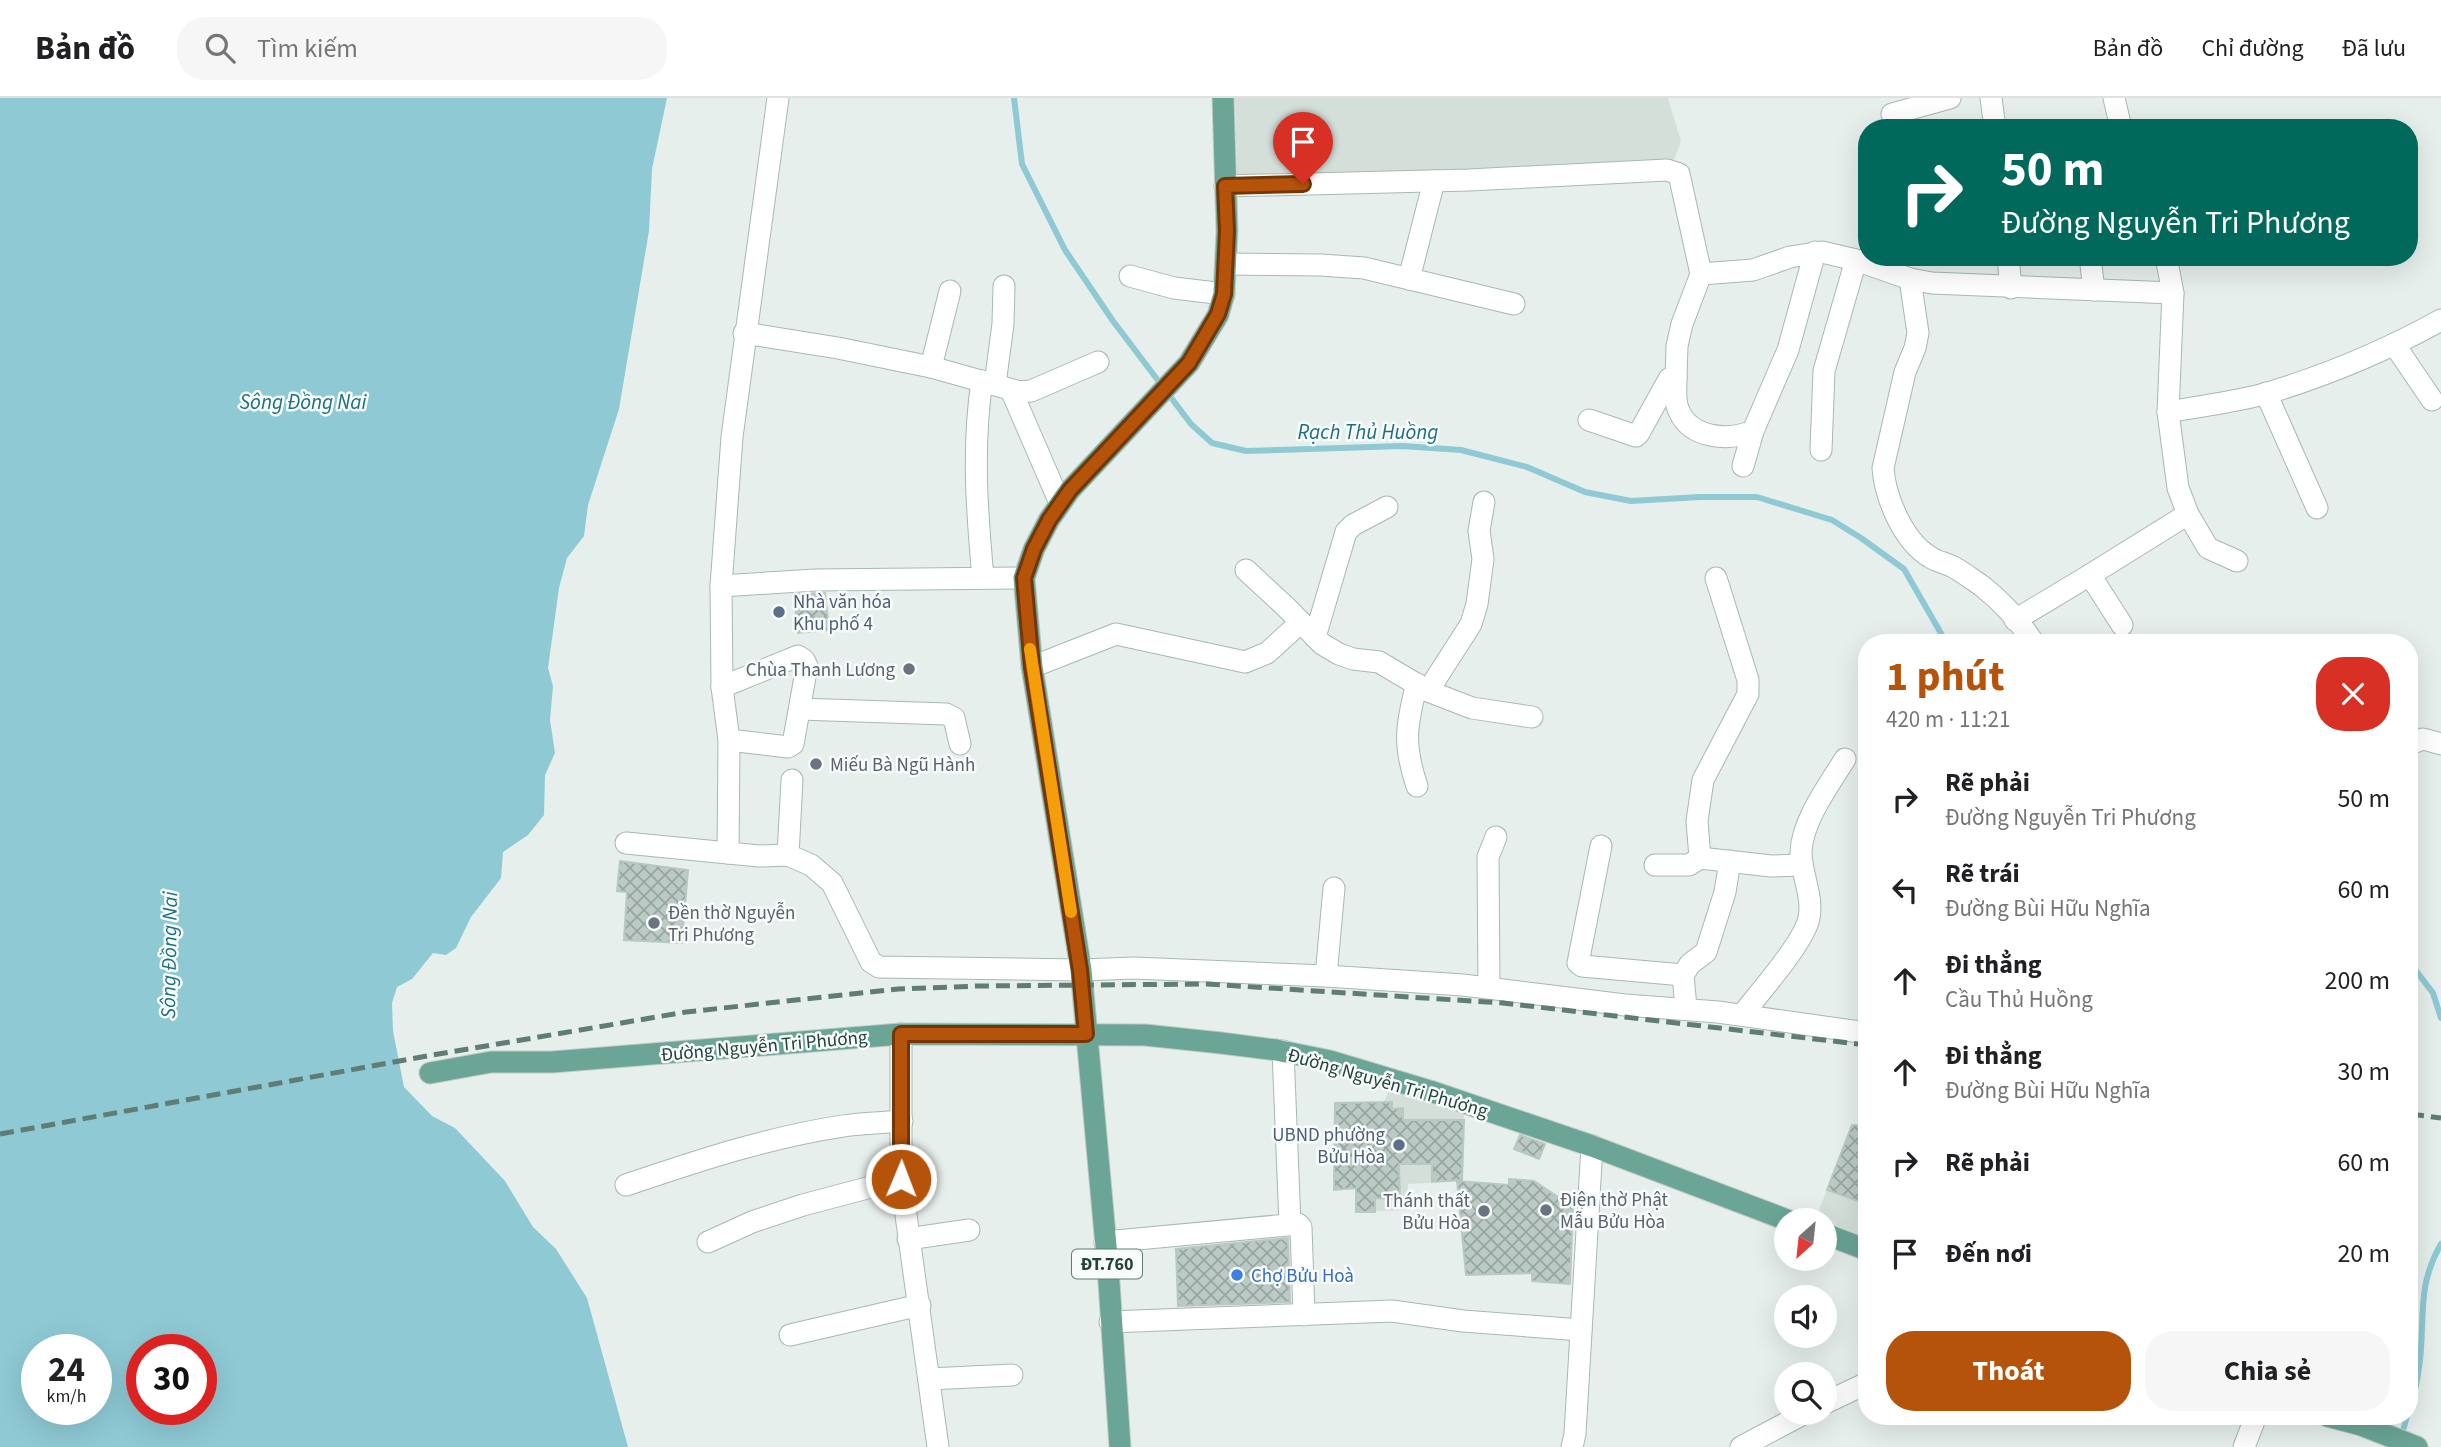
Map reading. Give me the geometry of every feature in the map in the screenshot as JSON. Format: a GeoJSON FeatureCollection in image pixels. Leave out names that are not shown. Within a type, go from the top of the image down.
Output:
{"type":"FeatureCollection","features":[{"type":"Feature","properties":{"kind":"main road","name":"ĐT.760"},"geometry":{"type":"LineString","coordinates":[[1120,1447],[1105,1242],[1080,970],[1032,667],[1024,578],[1034,549],[1060,503],[1189,363],[1218,314],[1224,294],[1227,231],[1223,98]]}},
{"type":"Feature","properties":{"kind":"main road","name":"Đường Nguyễn Tri Phương"},"geometry":{"type":"LineString","coordinates":[[431,1080],[495,1077],[552,1062],[901,1034],[1144,1035],[1283,1051],[1330,1061],[1406,1083],[1592,1146],[1774,1215]]}},
{"type":"Feature","properties":{"kind":"main road"},"geometry":{"type":"LineString","coordinates":[[1838,1239],[1858,1247]]}},
{"type":"Feature","properties":{"kind":"main road"},"geometry":{"type":"LineString","coordinates":[[2361,1425],[2417,1447]]}},
{"type":"Feature","properties":{"kind":"street"},"geometry":{"type":"LineString","coordinates":[[728,852],[729,740],[722,687],[721,586],[732,437],[744,333],[778,98]]}},
{"type":"Feature","properties":{"kind":"street"},"geometry":{"type":"LineString","coordinates":[[1892,113],[1951,98]]}},
{"type":"Feature","properties":{"kind":"street"},"geometry":{"type":"LineString","coordinates":[[1992,98],[1994,119]]}},
{"type":"Feature","properties":{"kind":"street"},"geometry":{"type":"LineString","coordinates":[[2113,98],[2119,119]]}},
{"type":"Feature","properties":{"kind":"street"},"geometry":{"type":"LineString","coordinates":[[1225,186],[1674,171],[1679,174],[1701,274],[1682,324],[1677,346],[1678,410],[1690,426],[1704,432],[1729,438],[1753,431]]}},
{"type":"Feature","properties":{"kind":"street"},"geometry":{"type":"LineString","coordinates":[[1409,279],[1433,181]]}},
{"type":"Feature","properties":{"kind":"street"},"geometry":{"type":"LineString","coordinates":[[1701,274],[1753,270],[1790,257],[1815,253],[1832,253],[1856,260],[1824,371],[1821,450]]}},
{"type":"Feature","properties":{"kind":"street"},"geometry":{"type":"LineString","coordinates":[[1743,466],[1753,431],[1787,350],[1815,253]]}},
{"type":"Feature","properties":{"kind":"street"},"geometry":{"type":"LineString","coordinates":[[1226,264],[1364,268],[1514,304]]}},
{"type":"Feature","properties":{"kind":"street"},"geometry":{"type":"LineString","coordinates":[[1882,266],[1932,283],[2173,293]]}},
{"type":"Feature","properties":{"kind":"street"},"geometry":{"type":"LineString","coordinates":[[2009,266],[2011,288]]}},
{"type":"Feature","properties":{"kind":"street"},"geometry":{"type":"LineString","coordinates":[[2091,266],[2094,290]]}},
{"type":"Feature","properties":{"kind":"street"},"geometry":{"type":"LineString","coordinates":[[2168,266],[2173,293],[2168,412],[2178,488],[2188,514],[2208,548],[2237,561]]}},
{"type":"Feature","properties":{"kind":"street"},"geometry":{"type":"LineString","coordinates":[[1900,270],[1917,333],[1902,383],[1883,468],[1890,504],[1914,542],[1928,557],[1955,568],[1983,587],[2026,634]]}},
{"type":"Feature","properties":{"kind":"street"},"geometry":{"type":"LineString","coordinates":[[1130,276],[1174,288],[1224,294]]}},
{"type":"Feature","properties":{"kind":"street"},"geometry":{"type":"LineString","coordinates":[[984,578],[975,491],[977,417],[996,385],[1004,286]]}},
{"type":"Feature","properties":{"kind":"street"},"geometry":{"type":"LineString","coordinates":[[930,367],[950,291]]}},
{"type":"Feature","properties":{"kind":"street"},"geometry":{"type":"LineString","coordinates":[[2168,412],[2266,393],[2335,369],[2441,320]]}},
{"type":"Feature","properties":{"kind":"street"},"geometry":{"type":"LineString","coordinates":[[744,333],[838,348],[1031,391],[1098,362]]}},
{"type":"Feature","properties":{"kind":"street"},"geometry":{"type":"LineString","coordinates":[[2394,344],[2432,400]]}},
{"type":"Feature","properties":{"kind":"street"},"geometry":{"type":"LineString","coordinates":[[1589,420],[1636,436],[1669,379],[1676,378]]}},
{"type":"Feature","properties":{"kind":"street"},"geometry":{"type":"LineString","coordinates":[[996,385],[1060,503]]}},
{"type":"Feature","properties":{"kind":"street"},"geometry":{"type":"LineString","coordinates":[[2266,393],[2317,508]]}},
{"type":"Feature","properties":{"kind":"street"},"geometry":{"type":"LineString","coordinates":[[1416,786],[1409,763],[1406,721],[1422,688],[1471,624],[1477,604],[1483,559],[1479,531],[1484,502]]}},
{"type":"Feature","properties":{"kind":"street"},"geometry":{"type":"LineString","coordinates":[[1032,667],[1116,634],[1245,662],[1267,653],[1308,629],[1346,532],[1353,525],[1387,508]]}},
{"type":"Feature","properties":{"kind":"street"},"geometry":{"type":"LineString","coordinates":[[2015,620],[2188,514]]}},
{"type":"Feature","properties":{"kind":"street"},"geometry":{"type":"LineString","coordinates":[[1246,570],[1322,644],[1339,654],[1353,659],[1379,662],[1422,688],[1472,708],[1532,717]]}},
{"type":"Feature","properties":{"kind":"street"},"geometry":{"type":"LineString","coordinates":[[2090,575],[2122,625]]}},
{"type":"Feature","properties":{"kind":"street"},"geometry":{"type":"LineString","coordinates":[[721,586],[815,580],[1024,578]]}},
{"type":"Feature","properties":{"kind":"street"},"geometry":{"type":"LineString","coordinates":[[1700,858],[1697,821],[1703,780],[1748,694],[1749,686],[1716,578]]}},
{"type":"Feature","properties":{"kind":"street"},"geometry":{"type":"LineString","coordinates":[[722,687],[798,656],[807,666],[793,744],[788,747],[729,740]]}},
{"type":"Feature","properties":{"kind":"street"},"geometry":{"type":"LineString","coordinates":[[800,709],[946,714],[954,718],[960,744]]}},
{"type":"Feature","properties":{"kind":"street"},"geometry":{"type":"LineString","coordinates":[[2418,741],[2423,739],[2441,744]]}},
{"type":"Feature","properties":{"kind":"street"},"geometry":{"type":"LineString","coordinates":[[1742,1015],[1803,933],[1810,915],[1801,849],[1813,811],[1845,760]]}},
{"type":"Feature","properties":{"kind":"street"},"geometry":{"type":"LineString","coordinates":[[788,855],[792,780]]}},
{"type":"Feature","properties":{"kind":"street"},"geometry":{"type":"LineString","coordinates":[[1489,988],[1489,857],[1496,837]]}},
{"type":"Feature","properties":{"kind":"street"},"geometry":{"type":"LineString","coordinates":[[626,843],[759,856],[788,855],[811,865],[832,883],[872,962],[879,967],[1080,970],[1134,968],[1326,976],[1489,988],[1625,1005],[1742,1015],[1858,1032]]}},
{"type":"Feature","properties":{"kind":"street"},"geometry":{"type":"LineString","coordinates":[[1601,846],[1578,963],[1582,966],[1683,975]]}},
{"type":"Feature","properties":{"kind":"street"},"geometry":{"type":"LineString","coordinates":[[1655,865],[1689,866],[1700,858],[1772,866],[1802,865]]}},
{"type":"Feature","properties":{"kind":"street"},"geometry":{"type":"LineString","coordinates":[[1686,1009],[1683,975],[1686,969],[1706,952],[1725,892],[1730,861]]}},
{"type":"Feature","properties":{"kind":"street"},"geometry":{"type":"LineString","coordinates":[[1326,976],[1334,888]]}},
{"type":"Feature","properties":{"kind":"street"},"geometry":{"type":"LineString","coordinates":[[901,1034],[901,1179],[937,1447]]}},
{"type":"Feature","properties":{"kind":"street"},"geometry":{"type":"LineString","coordinates":[[1283,1051],[1290,1224]]}},
{"type":"Feature","properties":{"kind":"street"},"geometry":{"type":"LineString","coordinates":[[626,1185],[707,1157],[791,1135],[845,1125],[902,1121]]}},
{"type":"Feature","properties":{"kind":"street"},"geometry":{"type":"LineString","coordinates":[[1572,1447],[1575,1434],[1592,1146]]}},
{"type":"Feature","properties":{"kind":"street"},"geometry":{"type":"LineString","coordinates":[[708,1242],[765,1218],[901,1179]]}},
{"type":"Feature","properties":{"kind":"street"},"geometry":{"type":"LineString","coordinates":[[1105,1242],[1298,1224],[1301,1227],[1304,1315]]}},
{"type":"Feature","properties":{"kind":"street"},"geometry":{"type":"LineString","coordinates":[[908,1239],[970,1230]]}},
{"type":"Feature","properties":{"kind":"street"},"geometry":{"type":"LineString","coordinates":[[790,1335],[920,1305]]}},
{"type":"Feature","properties":{"kind":"street"},"geometry":{"type":"LineString","coordinates":[[1111,1322],[1392,1311],[1463,1321],[1581,1330]]}},
{"type":"Feature","properties":{"kind":"street"},"geometry":{"type":"LineString","coordinates":[[929,1379],[1012,1376]]}},
{"type":"Feature","properties":{"kind":"street"},"geometry":{"type":"LineString","coordinates":[[1837,1397],[1858,1387]]}},
{"type":"Feature","properties":{"kind":"street"},"geometry":{"type":"LineString","coordinates":[[1741,1447],[1782,1425]]}},
{"type":"Feature","properties":{"kind":"street"},"geometry":{"type":"LineString","coordinates":[[2244,1447],[2253,1425]]}},
{"type":"Feature","properties":{"kind":"shaded area"},"geometry":{"type":"Polygon","coordinates":[[[1235,98],[1668,98],[1681,141],[1673,163],[1237,179],[1235,98]]]}},
{"type":"Feature","properties":{"kind":"shaded area","name":"UBND phường Bửu Hòa"},"geometry":{"type":"Polygon","coordinates":[[[1389,1090],[1464,1115],[1463,1170],[1456,1170],[1457,1181],[1408,1184],[1406,1210],[1356,1212],[1356,1189],[1334,1190],[1335,1103],[1384,1102],[1389,1090]]]}},
{"type":"Feature","properties":{"kind":"shaded area"},"geometry":{"type":"Polygon","coordinates":[[[1852,1125],[1858,1125],[1858,1234],[1838,1226],[1838,1208],[1820,1208],[1852,1125]]]}},
{"type":"Feature","properties":{"kind":"water","name":"Sông Đồng Nai"},"geometry":{"type":"Polygon","coordinates":[[[0,98],[667,98],[652,169],[649,231],[619,409],[588,505],[584,536],[567,558],[559,588],[548,668],[553,686],[550,720],[555,753],[545,775],[544,815],[528,835],[503,852],[501,878],[471,917],[456,948],[446,955],[433,953],[412,979],[397,987],[392,1003],[393,1031],[404,1087],[432,1116],[455,1128],[505,1181],[533,1227],[556,1249],[587,1298],[628,1447],[0,1447],[0,98]]]}},
{"type":"Feature","properties":{"kind":"building"},"geometry":{"type":"Polygon","coordinates":[[[825,593],[829,630],[798,633],[794,594],[825,593]]]}},
{"type":"Feature","properties":{"kind":"building"},"geometry":{"type":"Polygon","coordinates":[[[620,861],[688,870],[682,943],[624,940],[627,892],[617,891],[620,861]]]}},
{"type":"Feature","properties":{"kind":"building","name":"UBND phường Bửu Hòa"},"geometry":{"type":"Polygon","coordinates":[[[1392,1102],[1392,1109],[1403,1108],[1403,1120],[1464,1120],[1462,1180],[1432,1182],[1432,1164],[1399,1164],[1400,1199],[1375,1198],[1375,1212],[1356,1212],[1356,1188],[1334,1190],[1335,1103],[1392,1102]]]}},
{"type":"Feature","properties":{"kind":"building"},"geometry":{"type":"Polygon","coordinates":[[[1852,1125],[1858,1125],[1858,1201],[1827,1190],[1852,1125]]]}},
{"type":"Feature","properties":{"kind":"building"},"geometry":{"type":"Polygon","coordinates":[[[1520,1135],[1545,1144],[1539,1159],[1514,1149],[1520,1135]]]}},
{"type":"Feature","properties":{"kind":"building"},"geometry":{"type":"Polygon","coordinates":[[[1509,1179],[1534,1181],[1573,1207],[1570,1284],[1532,1281],[1532,1273],[1466,1275],[1457,1181],[1509,1185],[1509,1179]]]}},
{"type":"Feature","properties":{"kind":"building","name":"Chợ Bửu Hoà"},"geometry":{"type":"Polygon","coordinates":[[[1288,1238],[1290,1302],[1178,1306],[1176,1249],[1288,1238]]]}},
{"type":"Feature","properties":{"kind":"waterway","name":"Rạch Thủ Huồng"},"geometry":{"type":"LineString","coordinates":[[1014,98],[1022,164],[1065,250],[1113,321],[1191,424],[1212,443],[1246,451],[1402,446],[1461,450],[1527,467],[1585,492],[1631,501],[1757,497],[1832,520],[1904,569],[1941,634]]}},
{"type":"Feature","properties":{"kind":"waterway","name":"Rạch Thủ Huồng"},"geometry":{"type":"LineString","coordinates":[[2418,973],[2433,993],[2441,1018]]}},
{"type":"Feature","properties":{"kind":"waterway","name":"Rạch Thủ Huồng"},"geometry":{"type":"LineString","coordinates":[[2418,1374],[2424,1293],[2427,1277],[2441,1244]]}},
{"type":"Feature","properties":{"kind":"waterway","name":"Rạch Thủ Huồng"},"geometry":{"type":"LineString","coordinates":[[2401,1438],[2405,1425]]}},
{"type":"Feature","properties":{"kind":"railway"},"geometry":{"type":"LineString","coordinates":[[0,1134],[686,1012],[898,989],[1207,984],[1503,1003],[1858,1044]]}},
{"type":"Feature","properties":{"kind":"railway"},"geometry":{"type":"LineString","coordinates":[[2418,1115],[2441,1118]]}},
{"type":"Feature","properties":{"kind":"slow traffic"},"geometry":{"type":"LineString","coordinates":[[1030,649],[1071,912]]}},
{"type":"Feature","properties":{"kind":"place","name":"Nhà văn hóa Khu phố 4"},"geometry":{"type":"Point","coordinates":[779,612]}},
{"type":"Feature","properties":{"kind":"place","name":"Chùa Thanh Lương"},"geometry":{"type":"Point","coordinates":[909,669]}},
{"type":"Feature","properties":{"kind":"place","name":"Miếu Bà Ngũ Hành"},"geometry":{"type":"Point","coordinates":[816,764]}},
{"type":"Feature","properties":{"kind":"place","name":"Đền thờ Nguyễn Tri Phương"},"geometry":{"type":"Point","coordinates":[654,923]}},
{"type":"Feature","properties":{"kind":"place","name":"UBND phường Bửu Hòa"},"geometry":{"type":"Point","coordinates":[1399,1145]}},
{"type":"Feature","properties":{"kind":"place","name":"Điện thờ Phật Mẫu Bửu Hòa"},"geometry":{"type":"Point","coordinates":[1546,1210]}},
{"type":"Feature","properties":{"kind":"place","name":"Thánh thất Bửu Hòa"},"geometry":{"type":"Point","coordinates":[1484,1211]}},
{"type":"Feature","properties":{"kind":"place","name":"Chợ Bửu Hoà"},"geometry":{"type":"Point","coordinates":[1237,1275]}},
{"type":"Feature","properties":{"kind":"route"},"geometry":{"type":"LineString","coordinates":[[901,1179],[901,1034],[1086,1034],[1080,970],[1032,667],[1024,578],[1034,549],[1049,520],[1070,490],[1189,363],[1218,314],[1224,294],[1227,231],[1225,186],[1303,184]]}}]}
